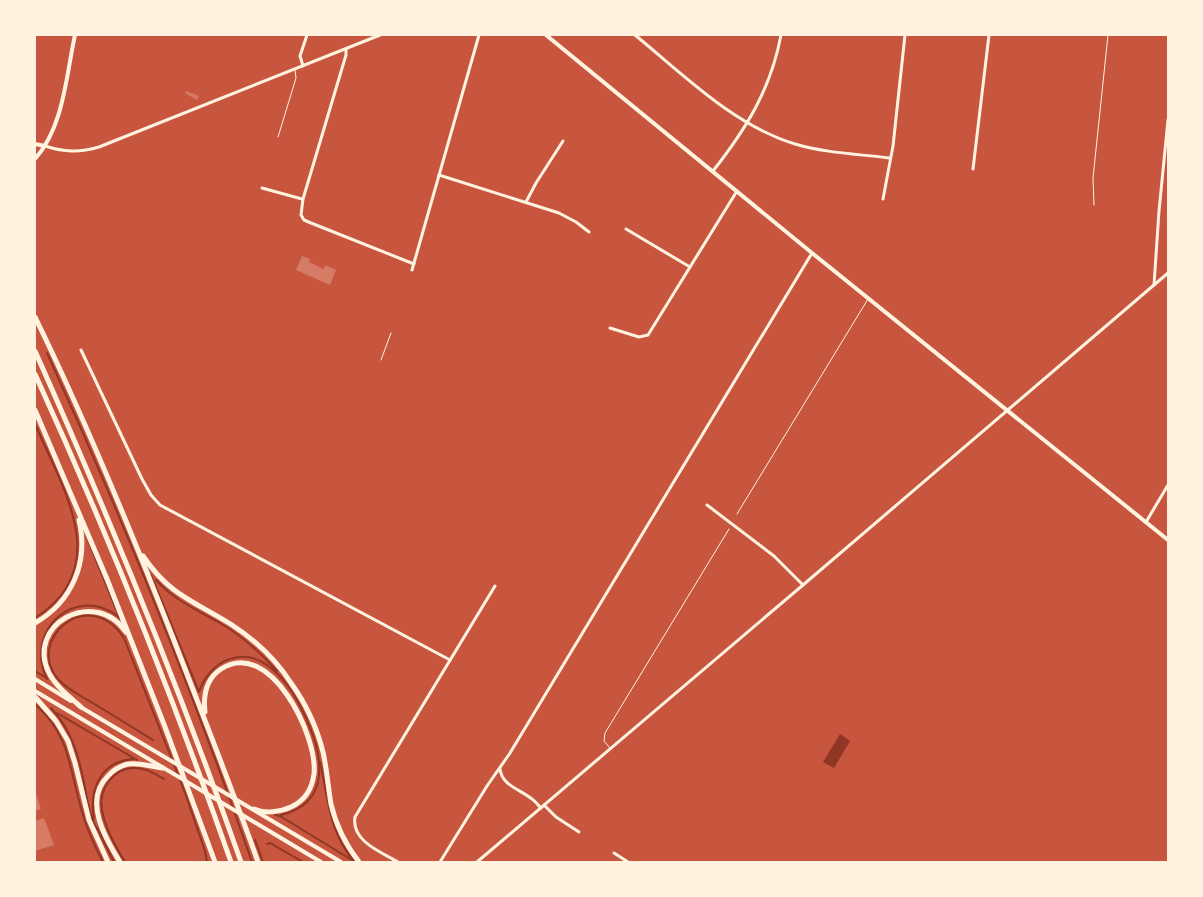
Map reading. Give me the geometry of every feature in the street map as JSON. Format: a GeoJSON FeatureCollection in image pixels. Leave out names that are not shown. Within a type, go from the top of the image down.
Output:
{"type":"FeatureCollection","features":[{"type":"Feature","properties":{"kind":"highway"},"geometry":{"type":"LineString","coordinates":[[35,317],[77,407],[136,545],[258,862]]}},
{"type":"Feature","properties":{"kind":"highway"},"geometry":{"type":"LineString","coordinates":[[35,351],[146,609],[207,766],[241,862]]}},
{"type":"Feature","properties":{"kind":"highway"},"geometry":{"type":"LineString","coordinates":[[35,374],[137,612],[188,743],[231,862]]}},
{"type":"Feature","properties":{"kind":"highway"},"geometry":{"type":"LineString","coordinates":[[35,410],[134,646],[215,862]]}},
{"type":"Feature","properties":{"kind":"highway"},"geometry":{"type":"LineString","coordinates":[[35,623],[53,611],[64,599],[74,583],[80,568],[82,535],[75,503]]}},
{"type":"Feature","properties":{"kind":"highway"},"geometry":{"type":"LineString","coordinates":[[136,545],[149,565],[166,584],[184,598],[226,621],[248,637],[271,658],[291,682],[308,712],[319,739],[337,823],[346,843],[359,862]]}},
{"type":"Feature","properties":{"kind":"highway"},"geometry":{"type":"LineString","coordinates":[[81,707],[58,686],[46,667],[47,641],[56,625],[66,617],[78,612],[99,612],[116,621],[134,646]]}},
{"type":"Feature","properties":{"kind":"highway"},"geometry":{"type":"LineString","coordinates":[[206,723],[204,704],[208,684],[218,670],[235,663],[254,664],[266,671],[282,687],[295,709],[306,732],[313,756],[314,774],[310,788],[304,798],[289,808],[271,812],[254,809]]}},
{"type":"Feature","properties":{"kind":"highway"},"geometry":{"type":"LineString","coordinates":[[35,697],[56,721],[68,741],[89,820],[108,862]]}},
{"type":"Feature","properties":{"kind":"highway"},"geometry":{"type":"LineString","coordinates":[[120,862],[99,819],[97,802],[100,787],[110,773],[123,766],[140,764],[163,768]]}},
{"type":"Feature","properties":{"kind":"highway"},"geometry":{"type":"LineString","coordinates":[[208,840],[211,862]]}},
{"type":"Feature","properties":{"kind":"street"},"geometry":{"type":"LineString","coordinates":[[35,159],[52,133],[58,115],[75,35]]}},
{"type":"Feature","properties":{"kind":"street"},"geometry":{"type":"LineString","coordinates":[[303,66],[300,56],[307,35]]}},
{"type":"Feature","properties":{"kind":"street"},"geometry":{"type":"LineString","coordinates":[[35,144],[59,151],[73,152],[109,144],[380,35]]}},
{"type":"Feature","properties":{"kind":"street"},"geometry":{"type":"LineString","coordinates":[[412,270],[479,35]]}},
{"type":"Feature","properties":{"kind":"street"},"geometry":{"type":"LineString","coordinates":[[546,35],[812,253],[1168,540]]}},
{"type":"Feature","properties":{"kind":"street"},"geometry":{"type":"LineString","coordinates":[[635,35],[714,100],[772,135],[819,149],[889,158]]}},
{"type":"Feature","properties":{"kind":"street"},"geometry":{"type":"LineString","coordinates":[[713,171],[736,142],[748,122],[770,76],[781,35]]}},
{"type":"Feature","properties":{"kind":"street"},"geometry":{"type":"LineString","coordinates":[[883,200],[894,134],[905,35]]}},
{"type":"Feature","properties":{"kind":"street"},"geometry":{"type":"LineString","coordinates":[[973,169],[989,35]]}},
{"type":"Feature","properties":{"kind":"street"},"geometry":{"type":"LineString","coordinates":[[346,49],[345,59],[300,211],[304,220],[414,264]]}},
{"type":"Feature","properties":{"kind":"street"},"geometry":{"type":"LineString","coordinates":[[1154,285],[1168,120]]}},
{"type":"Feature","properties":{"kind":"street"},"geometry":{"type":"LineString","coordinates":[[526,202],[563,141]]}},
{"type":"Feature","properties":{"kind":"street"},"geometry":{"type":"LineString","coordinates":[[439,175],[565,216],[589,232]]}},
{"type":"Feature","properties":{"kind":"street"},"geometry":{"type":"LineString","coordinates":[[262,188],[302,199]]}},
{"type":"Feature","properties":{"kind":"street"},"geometry":{"type":"LineString","coordinates":[[610,328],[645,337],[737,191]]}},
{"type":"Feature","properties":{"kind":"street"},"geometry":{"type":"LineString","coordinates":[[626,229],[690,267]]}},
{"type":"Feature","properties":{"kind":"street"},"geometry":{"type":"LineString","coordinates":[[440,862],[500,768],[812,253]]}},
{"type":"Feature","properties":{"kind":"street"},"geometry":{"type":"LineString","coordinates":[[476,862],[804,586],[1168,273]]}},
{"type":"Feature","properties":{"kind":"street"},"geometry":{"type":"LineString","coordinates":[[81,350],[142,479],[151,495],[160,505],[450,660]]}},
{"type":"Feature","properties":{"kind":"street"},"geometry":{"type":"LineString","coordinates":[[1146,522],[1168,485]]}},
{"type":"Feature","properties":{"kind":"street"},"geometry":{"type":"LineString","coordinates":[[707,505],[774,556],[804,586]]}},
{"type":"Feature","properties":{"kind":"street"},"geometry":{"type":"LineString","coordinates":[[398,862],[360,837],[354,826],[355,817],[495,586]]}},
{"type":"Feature","properties":{"kind":"street"},"geometry":{"type":"LineString","coordinates":[[35,679],[342,862]]}},
{"type":"Feature","properties":{"kind":"street"},"geometry":{"type":"LineString","coordinates":[[35,691],[321,862]]}},
{"type":"Feature","properties":{"kind":"street"},"geometry":{"type":"LineString","coordinates":[[500,768],[502,778],[506,783],[533,799],[540,808]]}},
{"type":"Feature","properties":{"kind":"street"},"geometry":{"type":"LineString","coordinates":[[544,805],[556,817],[579,832]]}},
{"type":"Feature","properties":{"kind":"street"},"geometry":{"type":"LineString","coordinates":[[614,853],[628,862]]}},
{"type":"Feature","properties":{"kind":"lane"},"geometry":{"type":"LineString","coordinates":[[1094,205],[1095,157],[1108,35]]}},
{"type":"Feature","properties":{"kind":"lane"},"geometry":{"type":"LineString","coordinates":[[278,137],[296,78],[295,70]]}},
{"type":"Feature","properties":{"kind":"lane"},"geometry":{"type":"LineString","coordinates":[[737,514],[868,298]]}},
{"type":"Feature","properties":{"kind":"lane"},"geometry":{"type":"LineString","coordinates":[[611,748],[604,741],[604,733],[729,529]]}},
{"type":"Feature","properties":{"kind":"path"},"geometry":{"type":"LineString","coordinates":[[381,360],[391,332]]}},
{"type":"Feature","properties":{"kind":"shaded area"},"geometry":{"type":"Polygon","coordinates":[[[840,734],[850,741],[834,768],[823,762],[840,734]]]}},
{"type":"Feature","properties":{"kind":"building"},"geometry":{"type":"Polygon","coordinates":[[[186,91],[199,96],[197,100],[185,93],[186,91]]]}},
{"type":"Feature","properties":{"kind":"building"},"geometry":{"type":"Polygon","coordinates":[[[302,256],[310,259],[309,262],[324,269],[325,265],[336,270],[330,285],[296,270],[302,256]]]}},
{"type":"Feature","properties":{"kind":"building"},"geometry":{"type":"Polygon","coordinates":[[[35,791],[41,809],[35,811],[35,791]]]}},
{"type":"Feature","properties":{"kind":"building"},"geometry":{"type":"Polygon","coordinates":[[[44,818],[54,845],[35,851],[35,821],[44,818]]]}},
{"type":"Feature","properties":{"kind":"waterway"},"geometry":{"type":"LineString","coordinates":[[47,353],[103,478],[156,605],[252,862]]}},
{"type":"Feature","properties":{"kind":"waterway"},"geometry":{"type":"LineString","coordinates":[[35,424],[68,500],[75,526],[77,551],[73,575],[59,598],[35,618]]}},
{"type":"Feature","properties":{"kind":"waterway"},"geometry":{"type":"LineString","coordinates":[[86,535],[120,619]]}},
{"type":"Feature","properties":{"kind":"waterway"},"geometry":{"type":"LineString","coordinates":[[151,575],[199,692],[204,681],[219,664],[239,657],[260,661],[271,668],[292,691],[312,732],[319,762],[319,776],[316,789],[309,800],[297,809],[281,815]]}},
{"type":"Feature","properties":{"kind":"waterway"},"geometry":{"type":"LineString","coordinates":[[156,580],[178,599],[220,623],[243,639],[277,671]]}},
{"type":"Feature","properties":{"kind":"waterway"},"geometry":{"type":"LineString","coordinates":[[47,679],[41,661],[42,644],[48,629],[58,617],[71,609],[87,605],[103,608],[119,617]]}},
{"type":"Feature","properties":{"kind":"waterway"},"geometry":{"type":"LineString","coordinates":[[153,740],[66,687],[59,680],[50,665],[49,650],[54,636],[64,624],[78,617],[93,616],[109,622],[124,638],[184,790],[207,862]]}},
{"type":"Feature","properties":{"kind":"waterway"},"geometry":{"type":"LineString","coordinates":[[35,671],[45,677]]}},
{"type":"Feature","properties":{"kind":"waterway"},"geometry":{"type":"LineString","coordinates":[[35,704],[47,716],[62,740],[67,752],[85,822],[103,862]]}},
{"type":"Feature","properties":{"kind":"waterway"},"geometry":{"type":"LineString","coordinates":[[51,708],[64,725],[73,743],[80,763],[90,812],[97,829]]}},
{"type":"Feature","properties":{"kind":"waterway"},"geometry":{"type":"LineString","coordinates":[[57,713],[137,760]]}},
{"type":"Feature","properties":{"kind":"waterway"},"geometry":{"type":"LineString","coordinates":[[94,819],[93,797],[99,779],[112,765],[133,759]]}},
{"type":"Feature","properties":{"kind":"waterway"},"geometry":{"type":"LineString","coordinates":[[320,762],[335,827],[346,851],[355,862]]}},
{"type":"Feature","properties":{"kind":"waterway"},"geometry":{"type":"LineString","coordinates":[[125,862],[111,837],[103,817],[101,802],[105,787],[115,775],[128,769],[143,769],[164,779]]}},
{"type":"Feature","properties":{"kind":"waterway"},"geometry":{"type":"LineString","coordinates":[[275,815],[280,816],[352,860]]}},
{"type":"Feature","properties":{"kind":"waterway"},"geometry":{"type":"LineString","coordinates":[[97,828],[114,862]]}},
{"type":"Feature","properties":{"kind":"waterway"},"geometry":{"type":"LineString","coordinates":[[255,840],[263,862]]}},
{"type":"Feature","properties":{"kind":"waterway"},"geometry":{"type":"LineString","coordinates":[[267,844],[270,843],[303,862]]}}]}
